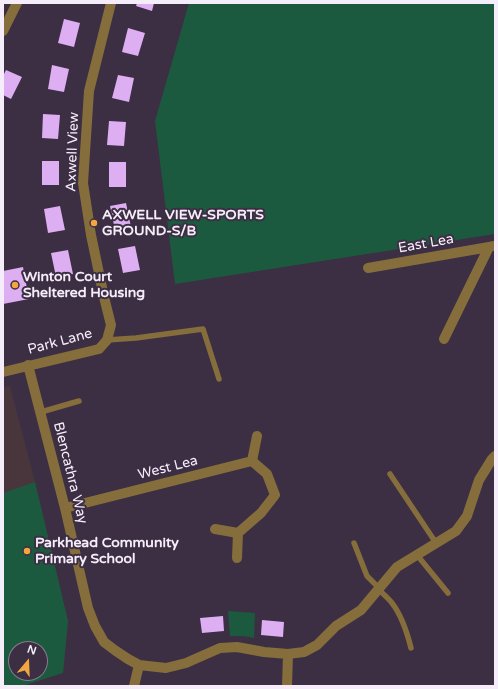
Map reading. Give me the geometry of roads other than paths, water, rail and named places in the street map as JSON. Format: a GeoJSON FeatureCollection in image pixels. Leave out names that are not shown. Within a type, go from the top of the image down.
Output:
{"type":"FeatureCollection","features":[{"type":"Feature","properties":{"kind":"street"},"geometry":{"type":"LineString","coordinates":[[3,31],[17,3]]}},
{"type":"Feature","properties":{"kind":"street","name":"Axwell View"},"geometry":{"type":"LineString","coordinates":[[110,3],[89,91],[83,183],[91,235],[111,325]]}},
{"type":"Feature","properties":{"kind":"street","name":"East Lea"},"geometry":{"type":"LineString","coordinates":[[368,268],[492,246]]}},
{"type":"Feature","properties":{"kind":"street","name":"East Lea"},"geometry":{"type":"LineString","coordinates":[[444,339],[492,246]]}},
{"type":"Feature","properties":{"kind":"street","name":"Park Lane"},"geometry":{"type":"LineString","coordinates":[[3,372],[99,349],[107,340],[111,325]]}},
{"type":"Feature","properties":{"kind":"street","name":"Blencathra Way"},"geometry":{"type":"LineString","coordinates":[[28,365],[66,508],[88,608],[95,626],[104,642],[122,655],[140,665],[166,668],[186,663],[220,648],[237,647],[264,652],[288,654],[304,652],[317,645],[336,626],[361,610],[397,567],[456,531],[467,516],[478,480],[495,456]]}},
{"type":"Feature","properties":{"kind":"street"},"geometry":{"type":"LineString","coordinates":[[237,558],[238,533],[261,513],[275,495],[268,474],[252,461],[257,436]]}},
{"type":"Feature","properties":{"kind":"street","name":"West Lea"},"geometry":{"type":"LineString","coordinates":[[66,508],[252,461]]}},
{"type":"Feature","properties":{"kind":"street"},"geometry":{"type":"LineString","coordinates":[[215,529],[238,533]]}},
{"type":"Feature","properties":{"kind":"street"},"geometry":{"type":"LineString","coordinates":[[287,686],[288,654]]}},
{"type":"Feature","properties":{"kind":"street"},"geometry":{"type":"LineString","coordinates":[[134,686],[140,665]]}},
{"type":"Feature","properties":{"kind":"lane"},"geometry":{"type":"LineString","coordinates":[[107,340],[136,338],[202,329],[219,379]]}},
{"type":"Feature","properties":{"kind":"lane"},"geometry":{"type":"LineString","coordinates":[[41,412],[79,401]]}},
{"type":"Feature","properties":{"kind":"lane"},"geometry":{"type":"LineString","coordinates":[[390,474],[436,543]]}},
{"type":"Feature","properties":{"kind":"lane"},"geometry":{"type":"LineString","coordinates":[[354,543],[367,576],[392,602],[398,613],[406,631],[411,648]]}},
{"type":"Feature","properties":{"kind":"lane"},"geometry":{"type":"LineString","coordinates":[[417,555],[448,593]]}},
{"type":"Feature","properties":{"kind":"place","name":"AXWELL VIEW-SPORTS GROUND-S/B"},"geometry":{"type":"Point","coordinates":[94,223]}},
{"type":"Feature","properties":{"kind":"place","name":"Winton Court Sheltered Housing"},"geometry":{"type":"Point","coordinates":[15,285]}},
{"type":"Feature","properties":{"kind":"place","name":"Parkhead Community Primary School"},"geometry":{"type":"Point","coordinates":[27,551]}}]}
